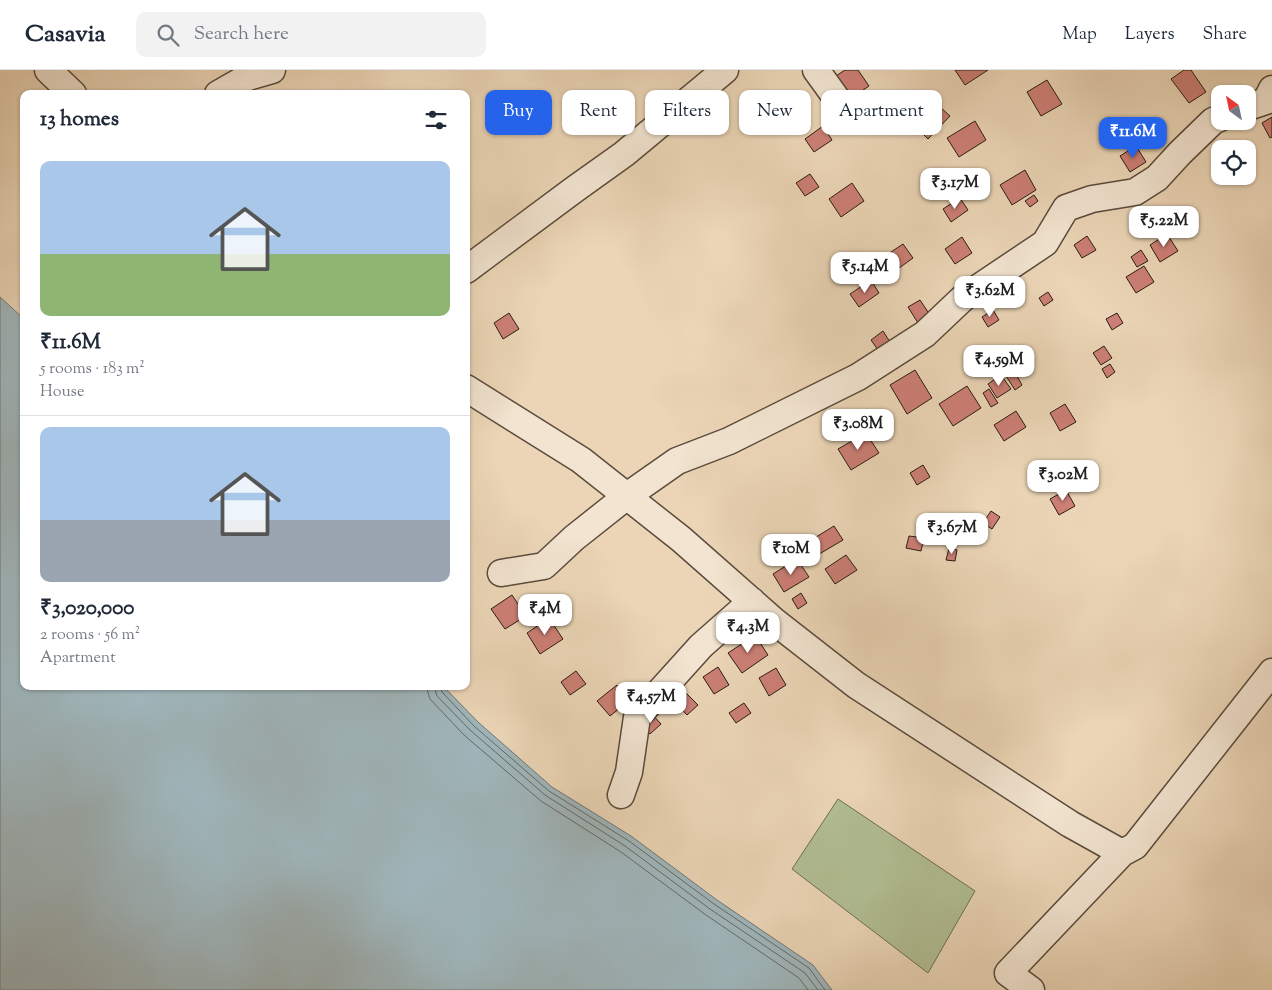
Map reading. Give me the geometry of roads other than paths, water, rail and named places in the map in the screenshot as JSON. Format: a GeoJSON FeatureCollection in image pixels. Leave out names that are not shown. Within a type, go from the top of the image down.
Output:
{"type":"FeatureCollection","features":[{"type":"Feature","properties":{"kind":"street"},"geometry":{"type":"LineString","coordinates":[[48,70],[69,90]]}},
{"type":"Feature","properties":{"kind":"street"},"geometry":{"type":"LineString","coordinates":[[225,90],[248,77],[272,70]]}},
{"type":"Feature","properties":{"kind":"street"},"geometry":{"type":"LineString","coordinates":[[470,267],[575,188],[624,154],[725,70]]}},
{"type":"Feature","properties":{"kind":"street"},"geometry":{"type":"LineString","coordinates":[[816,70],[830,90]]}},
{"type":"Feature","properties":{"kind":"street"},"geometry":{"type":"LineString","coordinates":[[1256,104],[1266,100],[1272,89]]}},
{"type":"Feature","properties":{"kind":"street"},"geometry":{"type":"LineString","coordinates":[[501,573],[544,566],[574,538],[627,496],[677,461],[729,441],[858,377],[925,334],[963,298],[1045,243],[1066,208],[1092,199],[1135,192],[1157,178],[1211,124]]}},
{"type":"Feature","properties":{"kind":"street"},"geometry":{"type":"LineString","coordinates":[[470,391],[580,460],[682,539],[774,621],[856,685],[1070,824],[1122,852]]}},
{"type":"Feature","properties":{"kind":"street"},"geometry":{"type":"LineString","coordinates":[[621,795],[629,772],[637,717],[701,646],[752,601]]}},
{"type":"Feature","properties":{"kind":"street"},"geometry":{"type":"LineString","coordinates":[[1031,990],[1008,973],[1122,852],[1135,846],[1272,672]]}},
{"type":"Feature","properties":{"kind":"water"},"geometry":{"type":"Polygon","coordinates":[[[0,297],[20,315],[20,690],[447,690],[478,722],[552,787],[631,836],[717,900],[813,965],[832,990],[0,990],[0,297]]]}}]}
